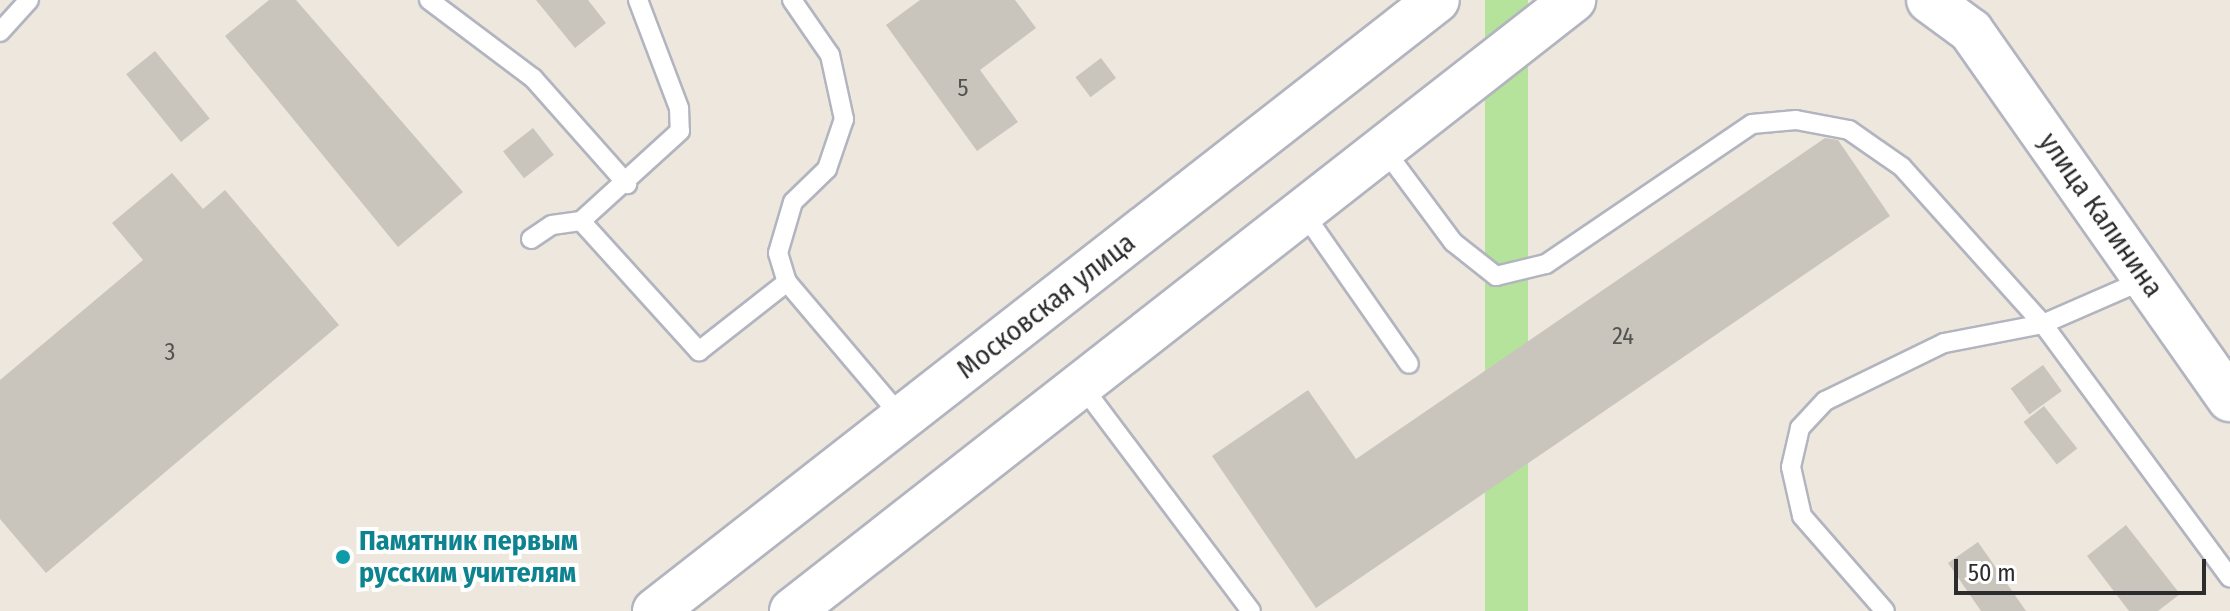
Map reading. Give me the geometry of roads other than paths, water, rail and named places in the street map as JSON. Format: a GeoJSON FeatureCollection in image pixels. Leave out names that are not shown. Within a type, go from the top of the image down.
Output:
{"type":"FeatureCollection","features":[{"type":"Feature","properties":{"kind":"main road","name":"Московская улица"},"geometry":{"type":"LineString","coordinates":[[650,610],[903,419],[1437,0]]}},
{"type":"Feature","properties":{"kind":"main road"},"geometry":{"type":"LineString","coordinates":[[792,611],[839,586],[1082,386],[1573,0]]}},
{"type":"Feature","properties":{"kind":"main road","name":"улица Калинина"},"geometry":{"type":"LineString","coordinates":[[1929,0],[1967,16],[2230,399]]}},
{"type":"Feature","properties":{"kind":"lane"},"geometry":{"type":"LineString","coordinates":[[0,32],[29,0]]}},
{"type":"Feature","properties":{"kind":"lane"},"geometry":{"type":"LineString","coordinates":[[429,0],[533,78],[627,184]]}},
{"type":"Feature","properties":{"kind":"lane"},"geometry":{"type":"LineString","coordinates":[[531,239],[552,225],[581,221],[627,184],[680,131],[679,108],[638,0]]}},
{"type":"Feature","properties":{"kind":"lane"},"geometry":{"type":"LineString","coordinates":[[792,0],[830,55],[844,119],[827,169],[793,202],[782,227],[778,253],[787,282],[903,419]]}},
{"type":"Feature","properties":{"kind":"lane"},"geometry":{"type":"LineString","coordinates":[[1384,149],[1453,242],[1496,276],[1546,264],[1752,124],[1796,120],[1849,130],[1902,167],[2043,324],[2230,578]]}},
{"type":"Feature","properties":{"kind":"lane"},"geometry":{"type":"LineString","coordinates":[[1303,212],[1409,364]]}},
{"type":"Feature","properties":{"kind":"lane"},"geometry":{"type":"LineString","coordinates":[[581,221],[699,351],[787,282]]}},
{"type":"Feature","properties":{"kind":"lane"},"geometry":{"type":"LineString","coordinates":[[1885,611],[1802,516],[1791,467],[1800,428],[1825,401],[1944,343],[2043,324],[2146,279]]}},
{"type":"Feature","properties":{"kind":"lane"},"geometry":{"type":"LineString","coordinates":[[1082,386],[1251,611]]}},
{"type":"Feature","properties":{"kind":"place","name":"Памятник первым русским учителям"},"geometry":{"type":"Point","coordinates":[343,557]}}]}
